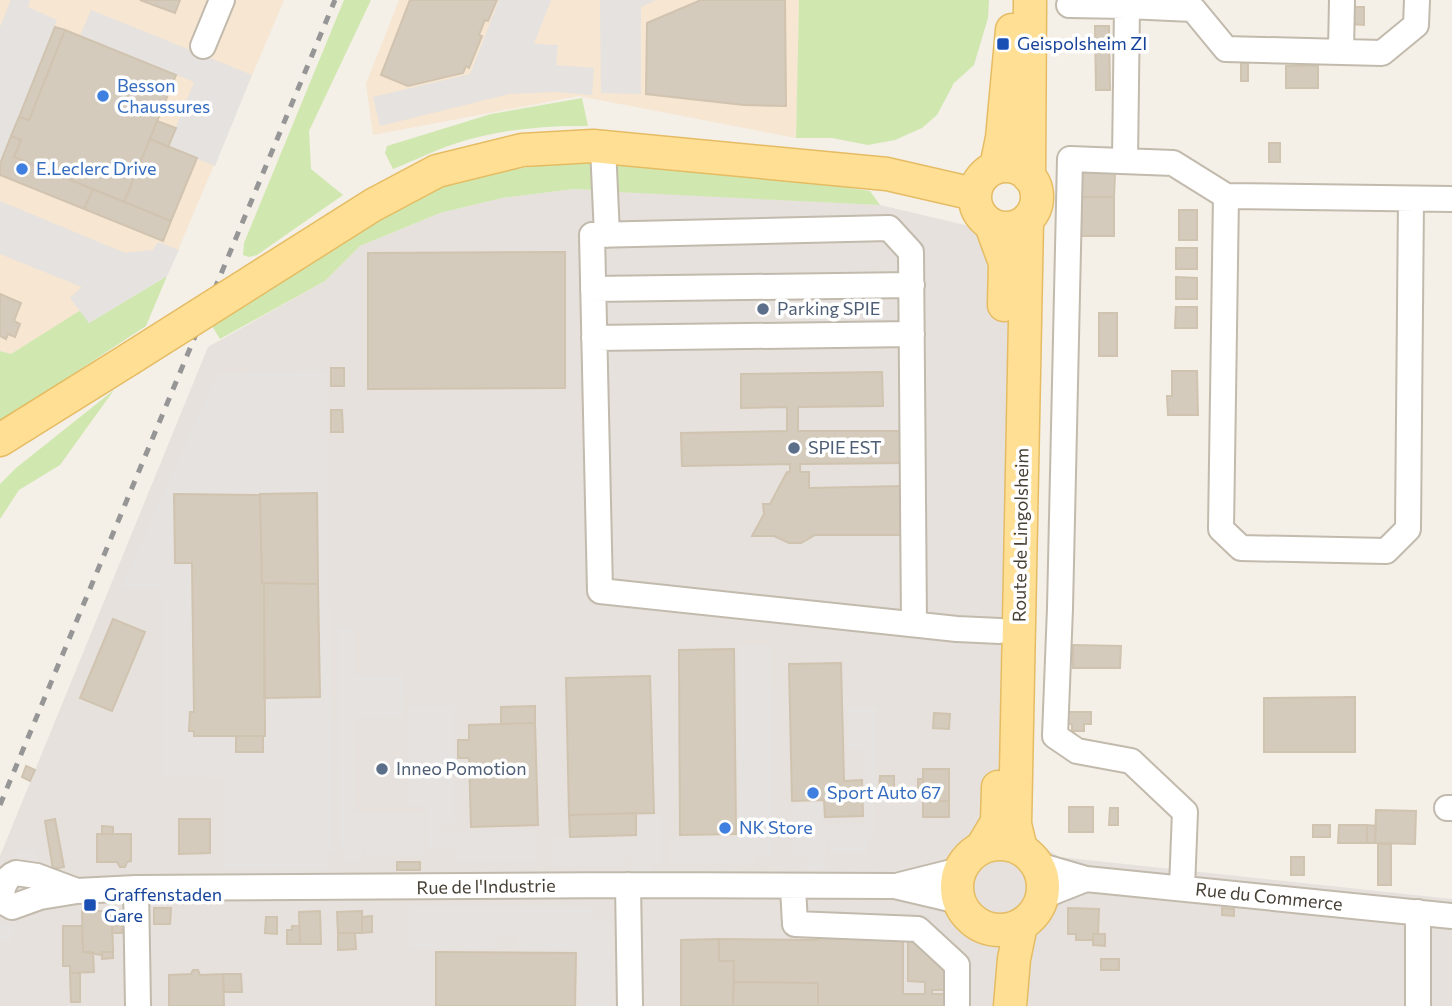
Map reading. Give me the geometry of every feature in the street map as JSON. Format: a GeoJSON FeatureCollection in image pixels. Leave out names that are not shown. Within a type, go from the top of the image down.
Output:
{"type":"FeatureCollection","features":[{"type":"Feature","properties":{"kind":"main road"},"geometry":{"type":"LineString","coordinates":[[996,167],[1002,138],[1017,0]]}},
{"type":"Feature","properties":{"kind":"main road"},"geometry":{"type":"LineString","coordinates":[[0,440],[373,205],[437,171],[522,150],[603,147],[887,174],[974,194],[981,177],[996,167],[1046,166],[1030,0]]}},
{"type":"Feature","properties":{"kind":"main road","name":"Route de Lingolsheim"},"geometry":{"type":"LineString","coordinates":[[1034,870],[1015,824],[1027,220],[1036,204],[1034,184],[1046,166]]}},
{"type":"Feature","properties":{"kind":"main road","name":"Route de Lingolsheim"},"geometry":{"type":"LineString","coordinates":[[974,194],[978,212],[991,225],[1005,263],[997,822],[982,847]]}},
{"type":"Feature","properties":{"kind":"main road"},"geometry":{"type":"LineString","coordinates":[[991,225],[1010,228],[1027,220]]}},
{"type":"Feature","properties":{"kind":"main road"},"geometry":{"type":"LineString","coordinates":[[1008,844],[1034,870],[1039,908],[1021,925],[1010,929],[986,928],[965,913],[960,886],[965,861],[982,847],[1008,844]]}},
{"type":"Feature","properties":{"kind":"main road"},"geometry":{"type":"LineString","coordinates":[[1010,1006],[1014,959],[1021,925]]}},
{"type":"Feature","properties":{"kind":"main road"},"geometry":{"type":"LineString","coordinates":[[986,928],[995,959],[1002,1006]]}},
{"type":"Feature","properties":{"kind":"street"},"geometry":{"type":"LineString","coordinates":[[203,46],[222,0]]}},
{"type":"Feature","properties":{"kind":"street"},"geometry":{"type":"LineString","coordinates":[[1341,52],[1342,0]]}},
{"type":"Feature","properties":{"kind":"street"},"geometry":{"type":"LineString","coordinates":[[1069,5],[1194,5],[1226,49],[1382,52],[1416,25],[1417,0]]}},
{"type":"Feature","properties":{"kind":"street"},"geometry":{"type":"LineString","coordinates":[[1125,161],[1127,6]]}},
{"type":"Feature","properties":{"kind":"street"},"geometry":{"type":"LineString","coordinates":[[603,147],[607,235]]}},
{"type":"Feature","properties":{"kind":"street"},"geometry":{"type":"LineString","coordinates":[[1182,888],[1185,813],[1131,761],[1077,751],[1055,736],[1060,608],[1046,166],[1125,161],[1173,163],[1226,196],[1452,199]]}},
{"type":"Feature","properties":{"kind":"street"},"geometry":{"type":"LineString","coordinates":[[1226,196],[1221,529],[1241,548],[1386,551],[1408,529],[1411,199]]}},
{"type":"Feature","properties":{"kind":"street"},"geometry":{"type":"LineString","coordinates":[[914,624],[911,252],[889,228],[592,235],[600,591],[914,624],[1000,632]]}},
{"type":"Feature","properties":{"kind":"street"},"geometry":{"type":"LineString","coordinates":[[593,289],[912,285]]}},
{"type":"Feature","properties":{"kind":"street"},"geometry":{"type":"LineString","coordinates":[[594,338],[912,334]]}},
{"type":"Feature","properties":{"kind":"street","name":"Rue du Commerce"},"geometry":{"type":"LineString","coordinates":[[1034,870],[1086,878],[1452,916]]}},
{"type":"Feature","properties":{"kind":"street"},"geometry":{"type":"LineString","coordinates":[[628,885],[630,1006]]}},
{"type":"Feature","properties":{"kind":"street","name":"Rue de l'Industrie"},"geometry":{"type":"LineString","coordinates":[[78,891],[136,888],[628,885],[960,886]]}},
{"type":"Feature","properties":{"kind":"street"},"geometry":{"type":"LineString","coordinates":[[793,887],[795,925],[918,929],[957,965],[957,1006]]}},
{"type":"Feature","properties":{"kind":"street"},"geometry":{"type":"LineString","coordinates":[[136,888],[138,1006]]}},
{"type":"Feature","properties":{"kind":"street"},"geometry":{"type":"LineString","coordinates":[[1418,912],[1418,1006]]}},
{"type":"Feature","properties":{"kind":"shaded area"},"geometry":{"type":"Polygon","coordinates":[[[0,0],[284,0],[167,276],[81,311],[11,354],[0,351],[0,0]]]}},
{"type":"Feature","properties":{"kind":"shaded area"},"geometry":{"type":"Polygon","coordinates":[[[11,0],[30,0],[28,7],[57,20],[0,164],[0,27],[11,0]]]}},
{"type":"Feature","properties":{"kind":"shaded area"},"geometry":{"type":"Polygon","coordinates":[[[399,0],[799,0],[796,138],[579,96],[373,135],[366,84],[399,0]]]}},
{"type":"Feature","properties":{"kind":"shaded area"},"geometry":{"type":"Polygon","coordinates":[[[499,0],[551,0],[534,44],[558,45],[556,65],[594,68],[592,95],[555,92],[509,94],[380,126],[373,97],[470,74],[499,0]]]}},
{"type":"Feature","properties":{"kind":"shaded area"},"geometry":{"type":"Polygon","coordinates":[[[600,0],[656,0],[641,7],[641,94],[601,93],[600,0]]]}},
{"type":"Feature","properties":{"kind":"shaded area"},"geometry":{"type":"Polygon","coordinates":[[[91,10],[252,75],[215,166],[168,147],[194,82],[80,36],[91,10]]]}},
{"type":"Feature","properties":{"kind":"shaded area"},"geometry":{"type":"Polygon","coordinates":[[[574,189],[880,205],[1037,242],[1027,826],[1037,843],[1059,857],[1452,899],[1452,1006],[0,1006],[0,856],[208,347],[325,281],[360,246],[440,213],[502,198],[574,189]]]}},
{"type":"Feature","properties":{"kind":"shaded area"},"geometry":{"type":"Polygon","coordinates":[[[0,201],[125,253],[153,250],[158,242],[179,250],[167,276],[89,323],[70,298],[82,287],[0,254],[0,201]]]}},
{"type":"Feature","properties":{"kind":"shaded area"},"geometry":{"type":"Polygon","coordinates":[[[327,370],[333,853],[328,854],[329,870],[223,869],[224,778],[162,777],[161,589],[120,589],[217,374],[327,370]]]}},
{"type":"Feature","properties":{"kind":"shaded area"},"geometry":{"type":"Polygon","coordinates":[[[337,627],[355,628],[355,676],[404,675],[403,717],[354,719],[355,813],[423,813],[424,855],[367,857],[366,844],[362,848],[362,862],[345,862],[339,839],[337,627]]]}},
{"type":"Feature","properties":{"kind":"shaded area"},"geometry":{"type":"Polygon","coordinates":[[[738,645],[771,645],[773,856],[755,856],[755,863],[670,863],[670,839],[739,838],[738,645]]]}},
{"type":"Feature","properties":{"kind":"shaded area"},"geometry":{"type":"Polygon","coordinates":[[[454,705],[455,823],[442,823],[441,831],[535,830],[536,862],[456,862],[455,848],[427,848],[426,807],[409,806],[408,706],[454,705]]]}},
{"type":"Feature","properties":{"kind":"shaded area"},"geometry":{"type":"Polygon","coordinates":[[[848,707],[877,707],[874,837],[868,841],[868,853],[831,853],[831,841],[826,842],[825,870],[807,870],[807,855],[793,855],[793,804],[822,802],[823,824],[864,823],[863,750],[848,749],[848,707]]]}},
{"type":"Feature","properties":{"kind":"shaded area"},"geometry":{"type":"Polygon","coordinates":[[[662,815],[663,864],[651,864],[651,872],[632,872],[628,853],[625,854],[625,866],[553,867],[553,838],[637,838],[638,816],[662,815]]]}},
{"type":"Feature","properties":{"kind":"shaded area"},"geometry":{"type":"Polygon","coordinates":[[[15,849],[38,850],[37,865],[15,865],[15,849]]]}},
{"type":"Feature","properties":{"kind":"shaded area"},"geometry":{"type":"Polygon","coordinates":[[[408,905],[593,907],[593,920],[610,921],[610,1006],[580,1006],[580,950],[518,949],[518,937],[497,937],[497,949],[409,949],[408,905]]]}},
{"type":"Feature","properties":{"kind":"shaded area"},"geometry":{"type":"Polygon","coordinates":[[[0,922],[15,927],[10,943],[0,940],[0,922]]]}},
{"type":"Feature","properties":{"kind":"green space"},"geometry":{"type":"Polygon","coordinates":[[[344,0],[371,0],[309,131],[311,169],[343,195],[257,255],[243,255],[244,243],[344,0]]]}},
{"type":"Feature","properties":{"kind":"green space"},"geometry":{"type":"Polygon","coordinates":[[[799,0],[989,0],[988,18],[974,65],[954,83],[937,115],[922,128],[895,140],[868,145],[832,138],[796,138],[799,0]]]}},
{"type":"Feature","properties":{"kind":"green space"},"geometry":{"type":"Polygon","coordinates":[[[582,98],[588,126],[554,126],[486,135],[446,147],[393,169],[385,153],[387,146],[491,114],[582,98]]]}},
{"type":"Feature","properties":{"kind":"green space"},"geometry":{"type":"Polygon","coordinates":[[[591,160],[594,190],[574,189],[502,198],[440,213],[360,246],[325,281],[220,339],[212,326],[364,228],[430,192],[495,173],[591,160]]]}},
{"type":"Feature","properties":{"kind":"green space"},"geometry":{"type":"Polygon","coordinates":[[[615,162],[746,173],[870,191],[880,205],[618,192],[615,162]]]}},
{"type":"Feature","properties":{"kind":"green space"},"geometry":{"type":"Polygon","coordinates":[[[167,276],[146,326],[0,422],[0,351],[11,354],[81,310],[89,323],[167,276]]]}},
{"type":"Feature","properties":{"kind":"green space"},"geometry":{"type":"Polygon","coordinates":[[[114,390],[60,465],[19,490],[0,519],[0,484],[16,468],[114,390]]]}},
{"type":"Feature","properties":{"kind":"building"},"geometry":{"type":"Polygon","coordinates":[[[140,0],[180,0],[175,13],[140,0]]]}},
{"type":"Feature","properties":{"kind":"building"},"geometry":{"type":"Polygon","coordinates":[[[410,0],[497,0],[488,21],[485,20],[479,35],[482,36],[469,68],[466,66],[463,73],[408,86],[381,75],[410,0]]]}},
{"type":"Feature","properties":{"kind":"building"},"geometry":{"type":"Polygon","coordinates":[[[701,0],[785,0],[786,106],[744,105],[646,94],[647,23],[701,0]]]}},
{"type":"Feature","properties":{"kind":"building"},"geometry":{"type":"Polygon","coordinates":[[[1351,7],[1364,7],[1364,25],[1351,24],[1351,7]]]}},
{"type":"Feature","properties":{"kind":"building"},"geometry":{"type":"Polygon","coordinates":[[[1095,26],[1109,26],[1110,90],[1096,90],[1095,26]]]}},
{"type":"Feature","properties":{"kind":"building"},"geometry":{"type":"Polygon","coordinates":[[[55,27],[65,30],[29,120],[19,117],[55,27]]]}},
{"type":"Feature","properties":{"kind":"building","name":"Besson Chaussures"},"geometry":{"type":"Polygon","coordinates":[[[65,30],[176,75],[124,202],[14,157],[21,140],[11,136],[19,117],[29,120],[65,30]]]}},
{"type":"Feature","properties":{"kind":"building"},"geometry":{"type":"Polygon","coordinates":[[[1241,63],[1248,63],[1248,81],[1241,81],[1241,63]]]}},
{"type":"Feature","properties":{"kind":"building"},"geometry":{"type":"Polygon","coordinates":[[[1286,66],[1318,66],[1318,88],[1286,88],[1286,66]]]}},
{"type":"Feature","properties":{"kind":"building"},"geometry":{"type":"Polygon","coordinates":[[[157,121],[176,128],[168,147],[150,139],[157,121]]]}},
{"type":"Feature","properties":{"kind":"building","name":"E.Leclerc Drive"},"geometry":{"type":"Polygon","coordinates":[[[11,136],[21,140],[14,157],[93,189],[84,209],[0,175],[0,164],[11,136]]]}},
{"type":"Feature","properties":{"kind":"building"},"geometry":{"type":"Polygon","coordinates":[[[150,139],[197,158],[171,221],[124,202],[150,139]]]}},
{"type":"Feature","properties":{"kind":"building"},"geometry":{"type":"Polygon","coordinates":[[[1269,143],[1280,143],[1280,162],[1269,162],[1269,143]]]}},
{"type":"Feature","properties":{"kind":"building"},"geometry":{"type":"Polygon","coordinates":[[[1078,171],[1115,172],[1114,197],[1078,197],[1078,171]]]}},
{"type":"Feature","properties":{"kind":"building"},"geometry":{"type":"Polygon","coordinates":[[[93,189],[171,221],[163,241],[84,209],[93,189]]]}},
{"type":"Feature","properties":{"kind":"building"},"geometry":{"type":"Polygon","coordinates":[[[1078,197],[1114,197],[1114,236],[1078,236],[1078,197]]]}},
{"type":"Feature","properties":{"kind":"building"},"geometry":{"type":"Polygon","coordinates":[[[1179,210],[1197,210],[1197,240],[1179,240],[1179,210]]]}},
{"type":"Feature","properties":{"kind":"building"},"geometry":{"type":"Polygon","coordinates":[[[1176,248],[1197,248],[1197,269],[1176,269],[1176,248]]]}},
{"type":"Feature","properties":{"kind":"building"},"geometry":{"type":"Polygon","coordinates":[[[565,252],[565,388],[368,389],[368,253],[565,252]]]}},
{"type":"Feature","properties":{"kind":"building"},"geometry":{"type":"Polygon","coordinates":[[[1176,277],[1197,278],[1197,299],[1176,299],[1176,277]]]}},
{"type":"Feature","properties":{"kind":"building"},"geometry":{"type":"Polygon","coordinates":[[[0,294],[21,303],[14,321],[20,324],[15,337],[8,334],[6,339],[0,336],[0,294]]]}},
{"type":"Feature","properties":{"kind":"building"},"geometry":{"type":"Polygon","coordinates":[[[1176,307],[1197,307],[1197,328],[1175,328],[1176,307]]]}},
{"type":"Feature","properties":{"kind":"building"},"geometry":{"type":"Polygon","coordinates":[[[1099,313],[1117,313],[1117,356],[1099,356],[1099,313]]]}},
{"type":"Feature","properties":{"kind":"building"},"geometry":{"type":"Polygon","coordinates":[[[331,368],[344,368],[344,386],[331,386],[331,368]]]}},
{"type":"Feature","properties":{"kind":"building"},"geometry":{"type":"Polygon","coordinates":[[[1172,371],[1197,371],[1198,415],[1168,415],[1167,396],[1172,396],[1172,371]]]}},
{"type":"Feature","properties":{"kind":"building","name":"SPIE EST"},"geometry":{"type":"Polygon","coordinates":[[[882,372],[883,406],[798,407],[798,431],[906,431],[906,463],[800,464],[800,472],[809,472],[809,488],[903,486],[903,535],[815,535],[801,543],[789,543],[774,536],[752,536],[764,514],[763,504],[770,504],[787,472],[790,472],[790,464],[682,466],[681,433],[787,431],[787,407],[741,408],[741,374],[882,372]]]}},
{"type":"Feature","properties":{"kind":"building"},"geometry":{"type":"Polygon","coordinates":[[[331,410],[342,410],[343,432],[331,432],[331,410]]]}},
{"type":"Feature","properties":{"kind":"building"},"geometry":{"type":"Polygon","coordinates":[[[317,493],[318,584],[262,583],[260,494],[317,493]]]}},
{"type":"Feature","properties":{"kind":"building"},"geometry":{"type":"Polygon","coordinates":[[[174,494],[260,495],[264,583],[265,736],[194,736],[194,731],[189,731],[190,712],[194,712],[192,563],[175,563],[174,494]]]}},
{"type":"Feature","properties":{"kind":"building"},"geometry":{"type":"Polygon","coordinates":[[[264,583],[318,584],[320,697],[264,698],[264,583]]]}},
{"type":"Feature","properties":{"kind":"building"},"geometry":{"type":"Polygon","coordinates":[[[113,619],[145,632],[112,711],[80,698],[113,619]]]}},
{"type":"Feature","properties":{"kind":"building"},"geometry":{"type":"Polygon","coordinates":[[[1073,645],[1121,646],[1120,668],[1073,668],[1073,645]]]}},
{"type":"Feature","properties":{"kind":"building"},"geometry":{"type":"Polygon","coordinates":[[[734,649],[736,834],[680,835],[679,650],[734,649]]]}},
{"type":"Feature","properties":{"kind":"building"},"geometry":{"type":"Polygon","coordinates":[[[841,663],[844,781],[862,780],[863,816],[825,817],[824,800],[792,801],[789,664],[841,663]]]}},
{"type":"Feature","properties":{"kind":"building"},"geometry":{"type":"Polygon","coordinates":[[[650,676],[654,813],[569,815],[566,678],[650,676]]]}},
{"type":"Feature","properties":{"kind":"building"},"geometry":{"type":"Polygon","coordinates":[[[1355,697],[1355,752],[1264,752],[1264,698],[1355,697]]]}},
{"type":"Feature","properties":{"kind":"building"},"geometry":{"type":"Polygon","coordinates":[[[535,706],[535,723],[501,724],[501,707],[535,706]]]}},
{"type":"Feature","properties":{"kind":"building"},"geometry":{"type":"Polygon","coordinates":[[[1068,712],[1091,712],[1091,724],[1084,724],[1084,731],[1072,731],[1072,724],[1068,724],[1068,712]]]}},
{"type":"Feature","properties":{"kind":"building"},"geometry":{"type":"Polygon","coordinates":[[[934,713],[950,714],[949,729],[933,728],[934,713]]]}},
{"type":"Feature","properties":{"kind":"building"},"geometry":{"type":"Polygon","coordinates":[[[535,723],[538,825],[471,827],[469,758],[458,758],[458,740],[469,740],[469,725],[535,723]]]}},
{"type":"Feature","properties":{"kind":"building"},"geometry":{"type":"Polygon","coordinates":[[[236,736],[263,736],[263,752],[236,752],[236,736]]]}},
{"type":"Feature","properties":{"kind":"building"},"geometry":{"type":"Polygon","coordinates":[[[26,766],[35,770],[30,781],[22,777],[26,766]]]}},
{"type":"Feature","properties":{"kind":"building"},"geometry":{"type":"Polygon","coordinates":[[[923,769],[949,769],[949,801],[923,801],[923,769]]]}},
{"type":"Feature","properties":{"kind":"building"},"geometry":{"type":"Polygon","coordinates":[[[880,776],[894,776],[894,793],[879,793],[880,776]]]}},
{"type":"Feature","properties":{"kind":"building"},"geometry":{"type":"Polygon","coordinates":[[[918,779],[923,779],[923,790],[918,790],[918,779]]]}},
{"type":"Feature","properties":{"kind":"building"},"geometry":{"type":"Polygon","coordinates":[[[923,801],[949,801],[949,817],[923,817],[923,801]]]}},
{"type":"Feature","properties":{"kind":"building"},"geometry":{"type":"Polygon","coordinates":[[[1069,807],[1093,807],[1093,832],[1069,832],[1069,807]]]}},
{"type":"Feature","properties":{"kind":"building"},"geometry":{"type":"Polygon","coordinates":[[[1110,808],[1118,808],[1118,825],[1109,825],[1110,808]]]}},
{"type":"Feature","properties":{"kind":"building"},"geometry":{"type":"Polygon","coordinates":[[[1376,810],[1416,811],[1415,844],[1375,843],[1376,810]]]}},
{"type":"Feature","properties":{"kind":"building"},"geometry":{"type":"Polygon","coordinates":[[[636,813],[636,835],[570,837],[569,815],[636,813]]]}},
{"type":"Feature","properties":{"kind":"building"},"geometry":{"type":"Polygon","coordinates":[[[55,819],[64,867],[53,869],[45,821],[55,819]]]}},
{"type":"Feature","properties":{"kind":"building"},"geometry":{"type":"Polygon","coordinates":[[[179,819],[210,819],[210,853],[179,854],[179,819]]]}},
{"type":"Feature","properties":{"kind":"building"},"geometry":{"type":"Polygon","coordinates":[[[1313,825],[1330,825],[1330,837],[1313,837],[1313,825]]]}},
{"type":"Feature","properties":{"kind":"building"},"geometry":{"type":"Polygon","coordinates":[[[1339,825],[1367,825],[1367,843],[1338,843],[1339,825]]]}},
{"type":"Feature","properties":{"kind":"building"},"geometry":{"type":"Polygon","coordinates":[[[1367,825],[1376,826],[1375,843],[1367,843],[1367,825]]]}},
{"type":"Feature","properties":{"kind":"building"},"geometry":{"type":"Polygon","coordinates":[[[102,826],[113,827],[113,834],[102,834],[102,826]]]}},
{"type":"Feature","properties":{"kind":"building"},"geometry":{"type":"Polygon","coordinates":[[[97,834],[131,834],[131,861],[127,862],[125,867],[120,867],[117,862],[97,862],[97,834]]]}},
{"type":"Feature","properties":{"kind":"building"},"geometry":{"type":"Polygon","coordinates":[[[1378,844],[1391,844],[1391,885],[1378,885],[1378,844]]]}},
{"type":"Feature","properties":{"kind":"building"},"geometry":{"type":"Polygon","coordinates":[[[1291,857],[1304,857],[1304,875],[1291,875],[1291,857]]]}},
{"type":"Feature","properties":{"kind":"building"},"geometry":{"type":"Polygon","coordinates":[[[397,862],[420,862],[420,870],[397,870],[397,862]]]}},
{"type":"Feature","properties":{"kind":"building"},"geometry":{"type":"Polygon","coordinates":[[[154,908],[171,908],[170,924],[154,924],[154,908]]]}},
{"type":"Feature","properties":{"kind":"building"},"geometry":{"type":"Polygon","coordinates":[[[1068,908],[1099,909],[1098,934],[1093,934],[1093,940],[1076,940],[1076,934],[1068,934],[1068,908]]]}},
{"type":"Feature","properties":{"kind":"building"},"geometry":{"type":"Polygon","coordinates":[[[1222,908],[1234,909],[1234,916],[1222,915],[1222,908]]]}},
{"type":"Feature","properties":{"kind":"building"},"geometry":{"type":"Polygon","coordinates":[[[121,910],[122,933],[112,933],[112,911],[121,910]]]}},
{"type":"Feature","properties":{"kind":"building"},"geometry":{"type":"Polygon","coordinates":[[[82,911],[112,911],[113,952],[102,952],[102,955],[83,952],[82,911]]]}},
{"type":"Feature","properties":{"kind":"building"},"geometry":{"type":"Polygon","coordinates":[[[320,911],[321,944],[300,944],[299,912],[320,911]]]}},
{"type":"Feature","properties":{"kind":"building"},"geometry":{"type":"Polygon","coordinates":[[[362,911],[362,933],[338,933],[337,912],[362,911]]]}},
{"type":"Feature","properties":{"kind":"building"},"geometry":{"type":"Polygon","coordinates":[[[372,916],[372,932],[362,933],[362,917],[372,916]]]}},
{"type":"Feature","properties":{"kind":"building"},"geometry":{"type":"Polygon","coordinates":[[[266,917],[277,917],[277,934],[265,933],[266,917]]]}},
{"type":"Feature","properties":{"kind":"building"},"geometry":{"type":"Polygon","coordinates":[[[299,925],[300,944],[287,944],[287,930],[299,925]]]}},
{"type":"Feature","properties":{"kind":"building"},"geometry":{"type":"Polygon","coordinates":[[[63,926],[82,926],[83,952],[93,952],[94,972],[70,973],[70,966],[63,966],[63,926]]]}},
{"type":"Feature","properties":{"kind":"building"},"geometry":{"type":"Polygon","coordinates":[[[338,933],[355,933],[356,949],[338,950],[338,933]]]}},
{"type":"Feature","properties":{"kind":"building"},"geometry":{"type":"Polygon","coordinates":[[[1093,934],[1105,934],[1105,946],[1093,945],[1093,934]]]}},
{"type":"Feature","properties":{"kind":"building"},"geometry":{"type":"Polygon","coordinates":[[[818,937],[903,937],[903,994],[925,994],[925,982],[908,981],[908,941],[924,941],[945,962],[945,990],[932,990],[932,994],[945,994],[945,1006],[818,1006],[818,983],[734,982],[734,961],[719,961],[719,939],[818,940],[818,937]]]}},
{"type":"Feature","properties":{"kind":"building"},"geometry":{"type":"Polygon","coordinates":[[[719,939],[719,961],[734,961],[733,1006],[681,1006],[681,940],[719,939]]]}},
{"type":"Feature","properties":{"kind":"building"},"geometry":{"type":"Polygon","coordinates":[[[102,952],[113,952],[113,958],[102,959],[102,952]]]}},
{"type":"Feature","properties":{"kind":"building"},"geometry":{"type":"Polygon","coordinates":[[[436,952],[576,953],[575,1006],[436,1006],[436,952]]]}},
{"type":"Feature","properties":{"kind":"building"},"geometry":{"type":"Polygon","coordinates":[[[1101,959],[1119,959],[1119,970],[1101,970],[1101,959]]]}},
{"type":"Feature","properties":{"kind":"building"},"geometry":{"type":"Polygon","coordinates":[[[193,970],[198,970],[200,975],[223,974],[224,1006],[169,1006],[169,975],[191,974],[193,970]]]}},
{"type":"Feature","properties":{"kind":"building"},"geometry":{"type":"Polygon","coordinates":[[[70,973],[80,973],[80,1002],[71,1002],[70,973]]]}},
{"type":"Feature","properties":{"kind":"building"},"geometry":{"type":"Polygon","coordinates":[[[223,974],[241,974],[242,992],[224,992],[223,974]]]}},
{"type":"Feature","properties":{"kind":"building"},"geometry":{"type":"Polygon","coordinates":[[[734,982],[818,983],[818,1006],[733,1006],[734,982]]]}},
{"type":"Feature","properties":{"kind":"railway"},"geometry":{"type":"LineString","coordinates":[[0,805],[335,0]]}},
{"type":"Feature","properties":{"kind":"place","name":"Geispolsheim ZI"},"geometry":{"type":"Point","coordinates":[1003,44]}},
{"type":"Feature","properties":{"kind":"place","name":"Besson Chaussures"},"geometry":{"type":"Point","coordinates":[103,96]}},
{"type":"Feature","properties":{"kind":"place","name":"E.Leclerc Drive"},"geometry":{"type":"Point","coordinates":[22,169]}},
{"type":"Feature","properties":{"kind":"place","name":"Parking SPIE"},"geometry":{"type":"Point","coordinates":[763,309]}},
{"type":"Feature","properties":{"kind":"place","name":"SPIE EST"},"geometry":{"type":"Point","coordinates":[794,448]}},
{"type":"Feature","properties":{"kind":"place","name":"Inneo Pomotion"},"geometry":{"type":"Point","coordinates":[382,769]}},
{"type":"Feature","properties":{"kind":"place","name":"Sport Auto 67"},"geometry":{"type":"Point","coordinates":[813,793]}},
{"type":"Feature","properties":{"kind":"place","name":"NK Store"},"geometry":{"type":"Point","coordinates":[725,828]}},
{"type":"Feature","properties":{"kind":"place","name":"Graffenstaden Gare"},"geometry":{"type":"Point","coordinates":[90,905]}}]}
